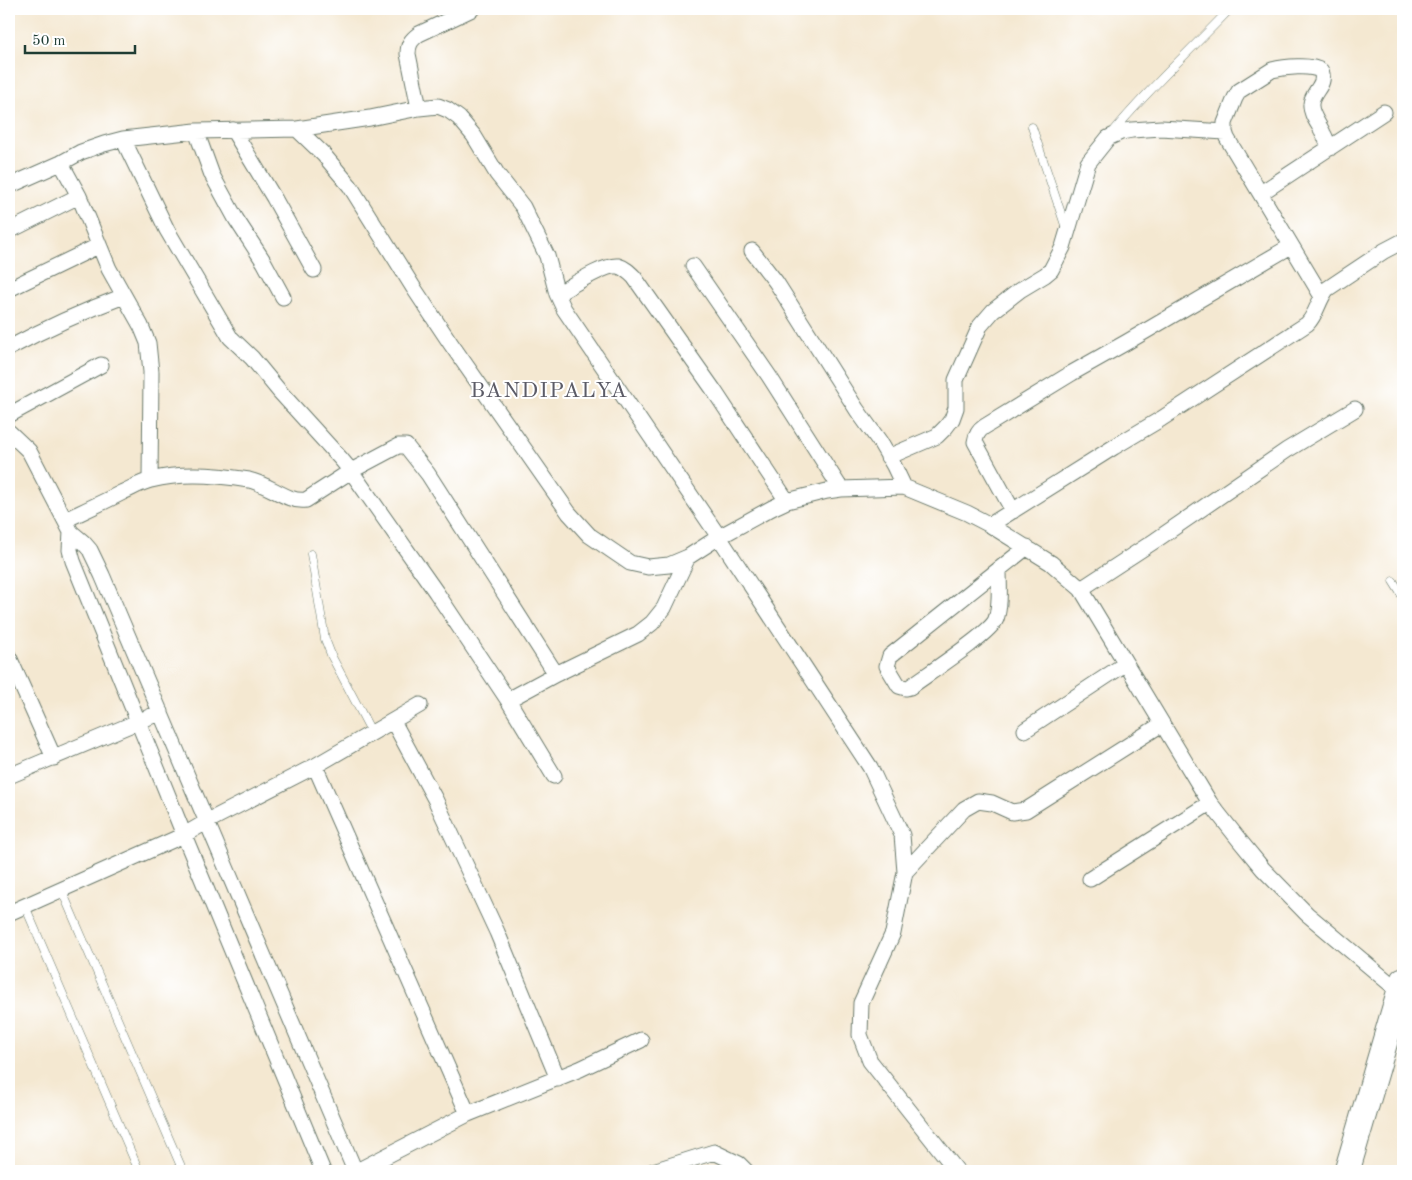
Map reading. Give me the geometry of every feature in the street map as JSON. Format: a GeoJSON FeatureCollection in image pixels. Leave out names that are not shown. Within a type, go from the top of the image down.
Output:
{"type":"FeatureCollection","features":[{"type":"Feature","properties":{"kind":"highway"},"geometry":{"type":"LineString","coordinates":[[1347,1171],[1402,989]]}},
{"type":"Feature","properties":{"kind":"highway"},"geometry":{"type":"LineString","coordinates":[[1365,1171],[1403,1040]]}},
{"type":"Feature","properties":{"kind":"street"},"geometry":{"type":"LineString","coordinates":[[419,108],[408,46],[412,39],[419,34],[472,9]]}},
{"type":"Feature","properties":{"kind":"street"},"geometry":{"type":"LineString","coordinates":[[1322,296],[1227,138],[1224,124],[1239,91],[1272,70],[1315,67],[1321,72],[1323,80],[1313,96],[1312,111],[1330,148]]}},
{"type":"Feature","properties":{"kind":"street"},"geometry":{"type":"LineString","coordinates":[[9,186],[81,152],[123,139],[196,131],[297,129],[438,106],[459,118],[474,136],[497,174],[523,207],[547,256],[557,294],[564,309],[719,537],[870,767],[902,835],[905,872],[893,933],[861,1003],[860,1035],[870,1061],[957,1171]]}},
{"type":"Feature","properties":{"kind":"street"},"geometry":{"type":"LineString","coordinates":[[1261,193],[1384,112]]}},
{"type":"Feature","properties":{"kind":"street"},"geometry":{"type":"LineString","coordinates":[[888,458],[937,436],[952,419],[956,408],[956,380],[980,326],[993,311],[1020,290],[1051,270],[1063,247],[1088,163],[1108,138],[1121,132],[1161,128],[1225,132]]}},
{"type":"Feature","properties":{"kind":"street"},"geometry":{"type":"LineString","coordinates":[[297,129],[350,186],[452,344],[569,513],[590,535],[630,562],[648,567],[669,565],[688,557],[719,537],[787,501],[841,489],[904,487],[967,513],[990,525],[1051,563],[1081,589],[1210,803],[1263,869],[1307,914],[1336,940],[1402,989]]}},
{"type":"Feature","properties":{"kind":"street"},"geometry":{"type":"LineString","coordinates":[[233,130],[314,270]]}},
{"type":"Feature","properties":{"kind":"street"},"geometry":{"type":"LineString","coordinates":[[196,131],[212,175],[283,297]]}},
{"type":"Feature","properties":{"kind":"street"},"geometry":{"type":"LineString","coordinates":[[123,139],[167,230],[230,336],[252,358],[350,471],[436,592],[508,700],[554,776]]}},
{"type":"Feature","properties":{"kind":"street"},"geometry":{"type":"LineString","coordinates":[[61,163],[79,196],[108,269],[141,326],[148,343],[151,372],[150,480]]}},
{"type":"Feature","properties":{"kind":"street"},"geometry":{"type":"LineString","coordinates":[[9,231],[79,196]]}},
{"type":"Feature","properties":{"kind":"street"},"geometry":{"type":"LineString","coordinates":[[990,525],[1161,419],[1307,324],[1314,316],[1327,289],[1378,255],[1403,241]]}},
{"type":"Feature","properties":{"kind":"street"},"geometry":{"type":"LineString","coordinates":[[9,289],[98,246]]}},
{"type":"Feature","properties":{"kind":"street"},"geometry":{"type":"LineString","coordinates":[[1013,511],[975,442],[978,431],[1072,373],[1291,246]]}},
{"type":"Feature","properties":{"kind":"street"},"geometry":{"type":"LineString","coordinates":[[752,251],[776,282],[894,466],[904,487]]}},
{"type":"Feature","properties":{"kind":"street"},"geometry":{"type":"LineString","coordinates":[[557,294],[600,270],[616,266],[628,270],[713,389],[787,501]]}},
{"type":"Feature","properties":{"kind":"street"},"geometry":{"type":"LineString","coordinates":[[693,266],[769,376],[841,489]]}},
{"type":"Feature","properties":{"kind":"street"},"geometry":{"type":"LineString","coordinates":[[9,348],[85,311],[124,296]]}},
{"type":"Feature","properties":{"kind":"street"},"geometry":{"type":"LineString","coordinates":[[9,415],[101,365]]}},
{"type":"Feature","properties":{"kind":"street"},"geometry":{"type":"LineString","coordinates":[[1081,589],[1287,450],[1355,409]]}},
{"type":"Feature","properties":{"kind":"street"},"geometry":{"type":"LineString","coordinates":[[9,432],[29,451],[68,526],[90,550],[98,567],[356,1171],[468,1114],[558,1079],[641,1040]]}},
{"type":"Feature","properties":{"kind":"street"},"geometry":{"type":"LineString","coordinates":[[68,526],[150,480],[201,475],[238,478],[253,481],[273,489],[292,500],[306,500],[350,471],[398,446],[406,446],[428,474],[556,674]]}},
{"type":"Feature","properties":{"kind":"street"},"geometry":{"type":"LineString","coordinates":[[68,526],[73,561],[184,836],[323,1171]]}},
{"type":"Feature","properties":{"kind":"street"},"geometry":{"type":"LineString","coordinates":[[999,569],[999,608],[995,622],[979,637],[910,687],[899,686],[887,666],[890,656],[999,569],[1027,547]]}},
{"type":"Feature","properties":{"kind":"street"},"geometry":{"type":"LineString","coordinates":[[508,700],[638,634],[652,623],[664,608],[688,557]]}},
{"type":"Feature","properties":{"kind":"street"},"geometry":{"type":"LineString","coordinates":[[9,657],[54,758]]}},
{"type":"Feature","properties":{"kind":"street"},"geometry":{"type":"LineString","coordinates":[[1025,730],[1125,664]]}},
{"type":"Feature","properties":{"kind":"street"},"geometry":{"type":"LineString","coordinates":[[9,913],[184,836],[208,821],[315,766],[420,705]]}},
{"type":"Feature","properties":{"kind":"street"},"geometry":{"type":"LineString","coordinates":[[9,776],[161,712]]}},
{"type":"Feature","properties":{"kind":"street"},"geometry":{"type":"LineString","coordinates":[[393,721],[435,799],[498,932],[558,1079]]}},
{"type":"Feature","properties":{"kind":"street"},"geometry":{"type":"LineString","coordinates":[[905,872],[964,809],[978,801],[992,803],[1012,812],[1026,810],[1162,724]]}},
{"type":"Feature","properties":{"kind":"street"},"geometry":{"type":"LineString","coordinates":[[315,766],[468,1114]]}},
{"type":"Feature","properties":{"kind":"street"},"geometry":{"type":"LineString","coordinates":[[1090,879],[1210,803]]}},
{"type":"Feature","properties":{"kind":"street"},"geometry":{"type":"LineString","coordinates":[[653,1171],[714,1152],[739,1164],[746,1171]]}},
{"type":"Feature","properties":{"kind":"lane"},"geometry":{"type":"LineString","coordinates":[[1108,138],[1132,108],[1230,9]]}},
{"type":"Feature","properties":{"kind":"lane"},"geometry":{"type":"LineString","coordinates":[[1032,127],[1067,232]]}},
{"type":"Feature","properties":{"kind":"lane"},"geometry":{"type":"LineString","coordinates":[[312,554],[325,639],[332,657],[372,732]]}},
{"type":"Feature","properties":{"kind":"lane"},"geometry":{"type":"LineString","coordinates":[[1393,581],[1403,597]]}},
{"type":"Feature","properties":{"kind":"lane"},"geometry":{"type":"LineString","coordinates":[[62,891],[183,1171]]}},
{"type":"Feature","properties":{"kind":"lane"},"geometry":{"type":"LineString","coordinates":[[24,906],[139,1171]]}},
{"type":"Feature","properties":{"kind":"district","name":"BANDIPALYA"},"geometry":{"type":"Point","coordinates":[549,391]}}]}
